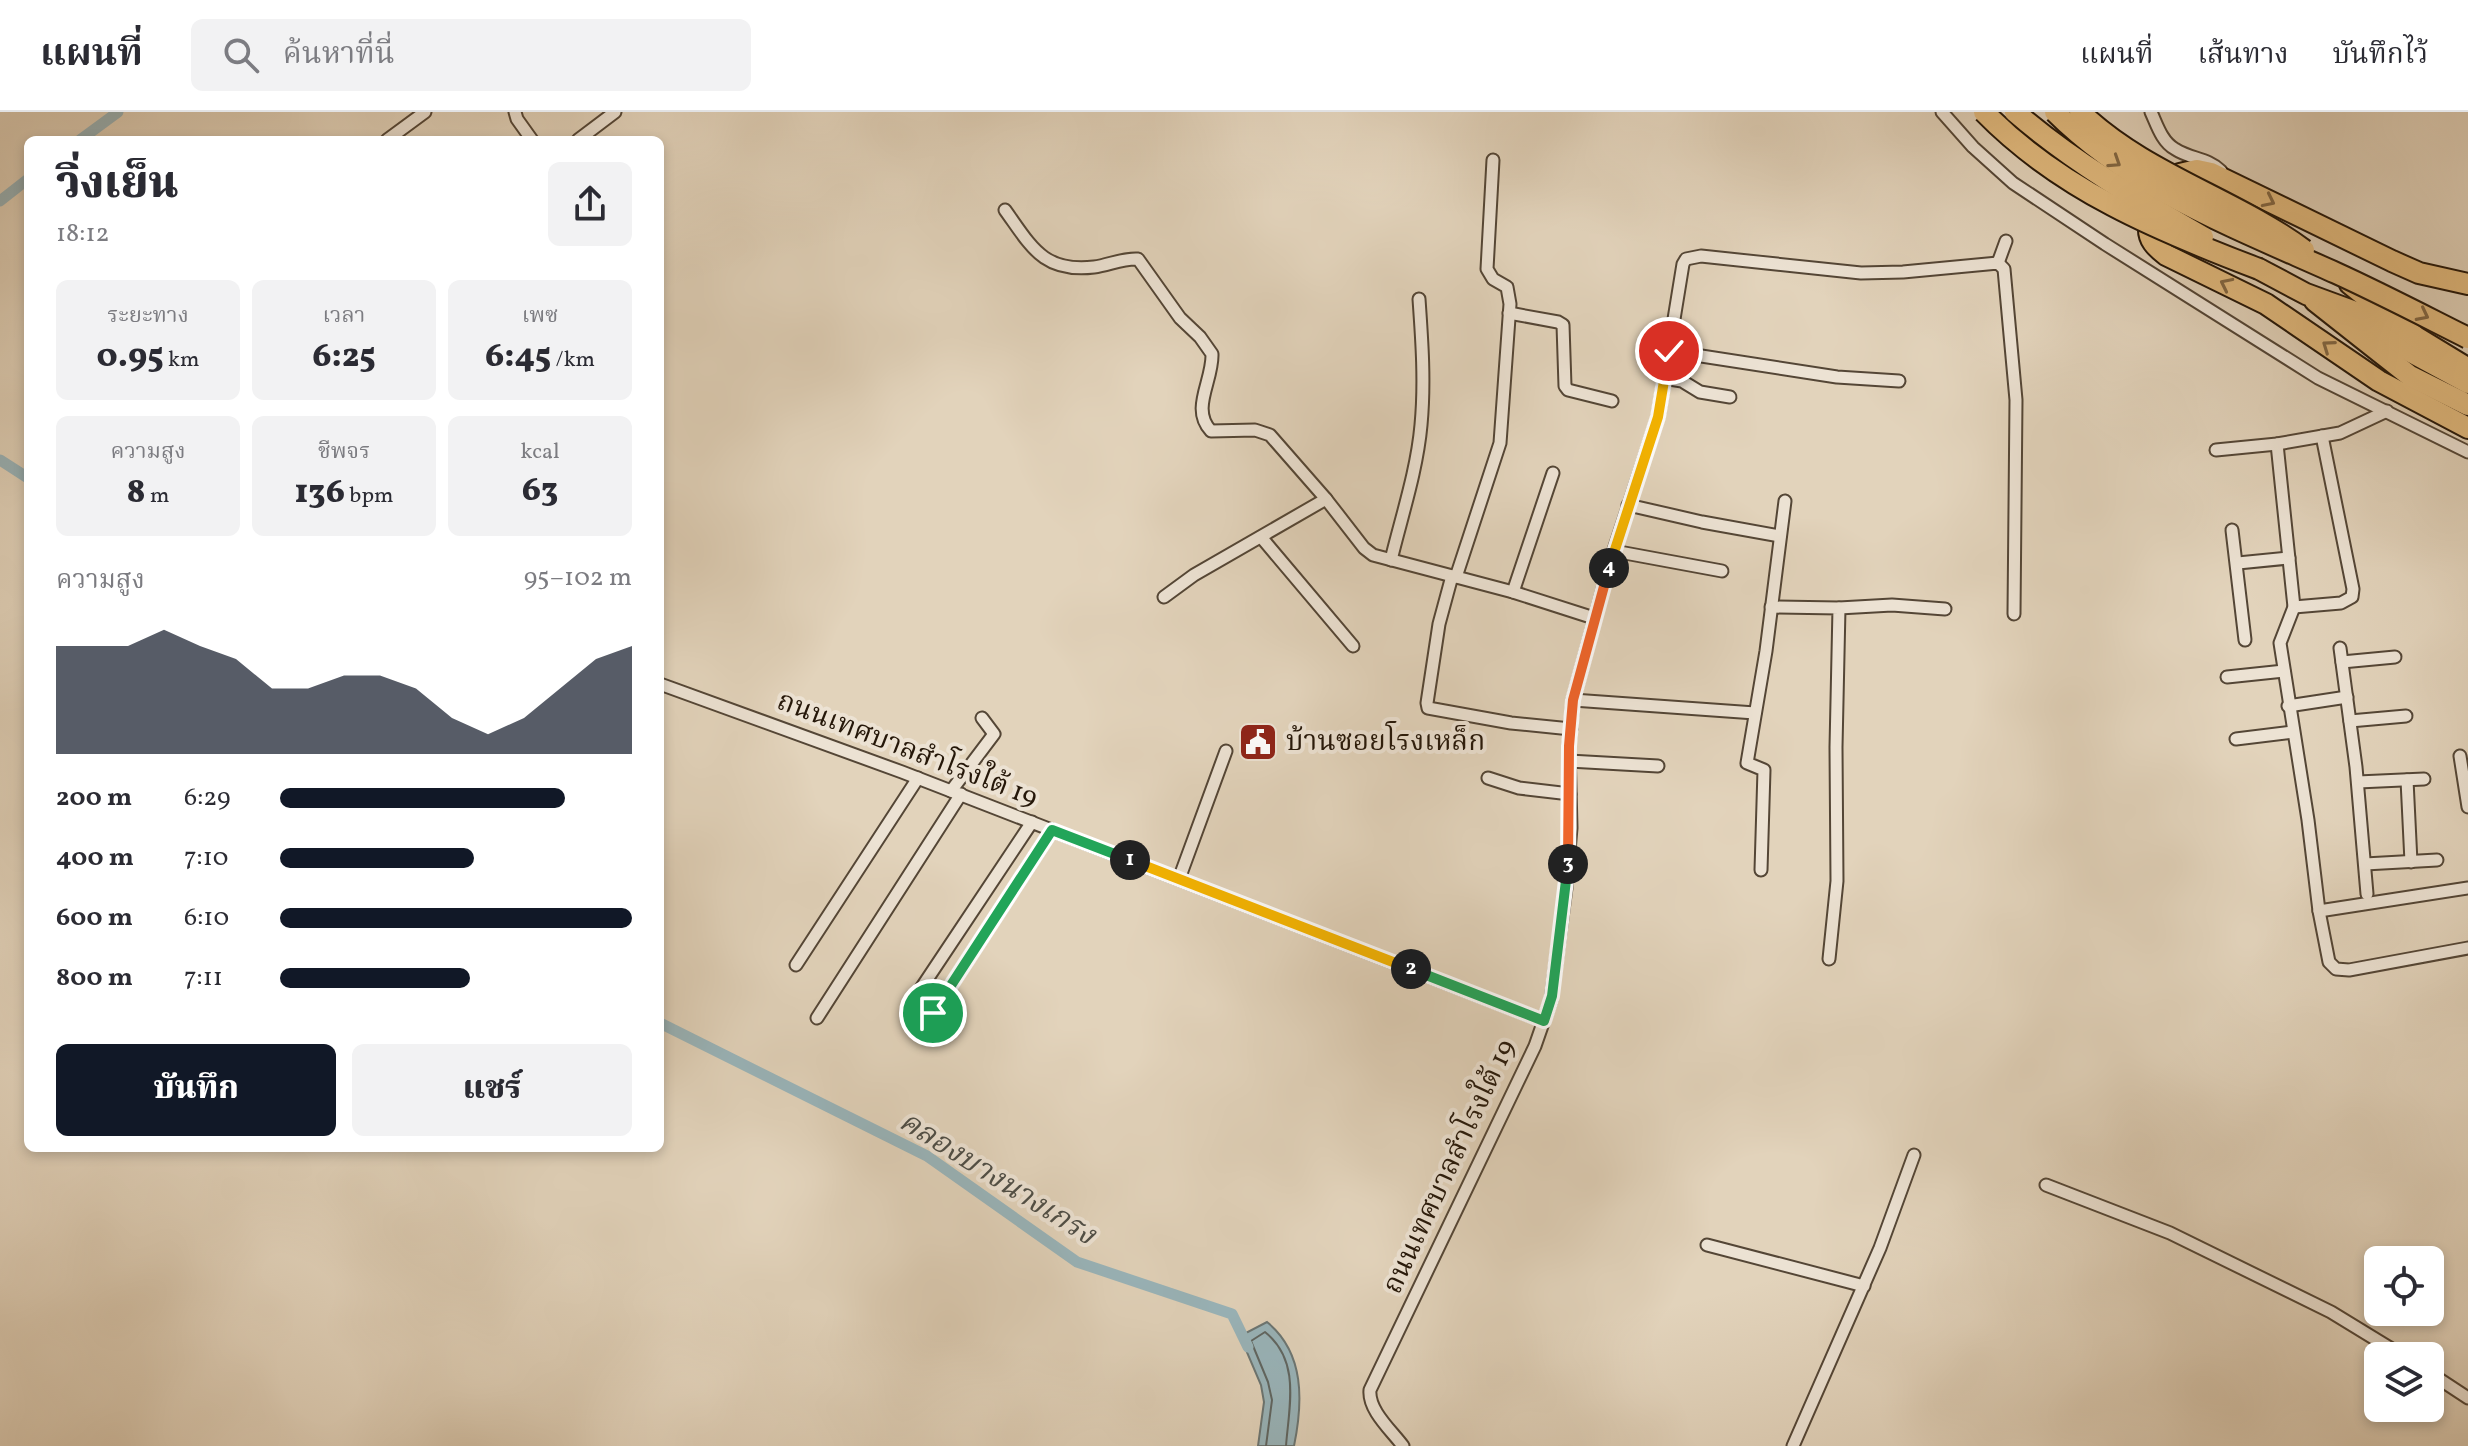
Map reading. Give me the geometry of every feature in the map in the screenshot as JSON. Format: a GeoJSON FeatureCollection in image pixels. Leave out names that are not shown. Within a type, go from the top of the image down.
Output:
{"type":"FeatureCollection","features":[{"type":"Feature","properties":{"kind":"highway"},"geometry":{"type":"LineString","coordinates":[[1984,112],[2026,150],[2097,198],[2175,237],[2259,269]]}},
{"type":"Feature","properties":{"kind":"highway"},"geometry":{"type":"LineString","coordinates":[[2015,112],[2054,145],[2107,182],[2306,294],[2355,312],[2407,350],[2468,383]]}},
{"type":"Feature","properties":{"kind":"highway"},"geometry":{"type":"LineString","coordinates":[[2055,112],[2100,152],[2148,183],[2239,230],[2338,274],[2468,338]]}},
{"type":"Feature","properties":{"kind":"highway"},"geometry":{"type":"LineString","coordinates":[[2080,112],[2141,157],[2266,224],[2338,274],[2416,337],[2468,368]]}},
{"type":"Feature","properties":{"kind":"highway"},"geometry":{"type":"LineString","coordinates":[[2468,284],[2419,273],[2233,183],[2197,170],[2180,174],[2149,227],[2148,235],[2166,255],[2249,296],[2294,322],[2379,381],[2468,428]]}},
{"type":"Feature","properties":{"kind":"highway"},"geometry":{"type":"LineString","coordinates":[[2306,294],[2410,376],[2468,405]]}},
{"type":"Feature","properties":{"kind":"street"},"geometry":{"type":"LineString","coordinates":[[515,112],[529,136]]}},
{"type":"Feature","properties":{"kind":"street"},"geometry":{"type":"LineString","coordinates":[[583,136],[615,112]]}},
{"type":"Feature","properties":{"kind":"street"},"geometry":{"type":"LineString","coordinates":[[1942,112],[1973,147],[2013,183],[2062,216],[2318,378],[2468,452]]}},
{"type":"Feature","properties":{"kind":"street"},"geometry":{"type":"LineString","coordinates":[[2151,112],[2163,137],[2174,149],[2214,164],[2233,183]]}},
{"type":"Feature","properties":{"kind":"street"},"geometry":{"type":"LineString","coordinates":[[392,136],[421,113]]}},
{"type":"Feature","properties":{"kind":"street"},"geometry":{"type":"LineString","coordinates":[[1493,160],[1487,269],[1493,279],[1507,287],[1509,313],[1500,443],[1439,624],[1428,708],[1511,723],[1571,729]]}},
{"type":"Feature","properties":{"kind":"street"},"geometry":{"type":"LineString","coordinates":[[1005,210],[1043,259],[1057,265],[1094,267],[1138,259],[1180,318],[1212,354],[1202,407],[1205,425],[1211,431],[1255,430],[1270,435],[1373,555],[1513,592],[1594,618]]}},
{"type":"Feature","properties":{"kind":"street"},"geometry":{"type":"LineString","coordinates":[[1998,263],[2006,241]]}},
{"type":"Feature","properties":{"kind":"street"},"geometry":{"type":"LineString","coordinates":[[1548,1011],[1568,871],[1573,700],[1614,551],[1658,417],[1686,259],[1701,256],[1861,273],[1998,263]]}},
{"type":"Feature","properties":{"kind":"street"},"geometry":{"type":"LineString","coordinates":[[1998,263],[2006,276],[2016,400],[2014,614]]}},
{"type":"Feature","properties":{"kind":"street"},"geometry":{"type":"LineString","coordinates":[[1391,560],[1421,427],[1423,350],[1419,299]]}},
{"type":"Feature","properties":{"kind":"street"},"geometry":{"type":"LineString","coordinates":[[1509,313],[1563,325],[1565,386],[1568,390],[1612,401]]}},
{"type":"Feature","properties":{"kind":"street"},"geometry":{"type":"LineString","coordinates":[[1669,351],[1837,377],[1899,381]]}},
{"type":"Feature","properties":{"kind":"street"},"geometry":{"type":"LineString","coordinates":[[1663,378],[1682,381],[1700,392],[1730,397]]}},
{"type":"Feature","properties":{"kind":"street"},"geometry":{"type":"LineString","coordinates":[[2216,450],[2277,444],[2353,429],[2387,411]]}},
{"type":"Feature","properties":{"kind":"street"},"geometry":{"type":"LineString","coordinates":[[2294,607],[2341,603],[2352,597],[2353,589],[2322,436]]}},
{"type":"Feature","properties":{"kind":"street"},"geometry":{"type":"LineString","coordinates":[[2277,444],[2294,607],[2280,643],[2329,962],[2336,969],[2349,970],[2468,948]]}},
{"type":"Feature","properties":{"kind":"street"},"geometry":{"type":"LineString","coordinates":[[1513,592],[1553,473]]}},
{"type":"Feature","properties":{"kind":"street"},"geometry":{"type":"LineString","coordinates":[[1164,597],[1194,575],[1326,499]]}},
{"type":"Feature","properties":{"kind":"street"},"geometry":{"type":"LineString","coordinates":[[1761,870],[1764,774],[1762,768],[1747,763],[1785,501]]}},
{"type":"Feature","properties":{"kind":"street"},"geometry":{"type":"LineString","coordinates":[[1628,505],[1780,536]]}},
{"type":"Feature","properties":{"kind":"street"},"geometry":{"type":"LineString","coordinates":[[2232,530],[2245,640]]}},
{"type":"Feature","properties":{"kind":"street"},"geometry":{"type":"LineString","coordinates":[[1261,537],[1353,646]]}},
{"type":"Feature","properties":{"kind":"street"},"geometry":{"type":"LineString","coordinates":[[1614,551],[1722,571]]}},
{"type":"Feature","properties":{"kind":"street"},"geometry":{"type":"LineString","coordinates":[[2238,563],[2289,558]]}},
{"type":"Feature","properties":{"kind":"street"},"geometry":{"type":"LineString","coordinates":[[1771,607],[1892,605],[1945,609]]}},
{"type":"Feature","properties":{"kind":"street"},"geometry":{"type":"LineString","coordinates":[[1829,959],[1837,881],[1839,608]]}},
{"type":"Feature","properties":{"kind":"street"},"geometry":{"type":"LineString","coordinates":[[2340,648],[2358,782],[2367,894]]}},
{"type":"Feature","properties":{"kind":"street"},"geometry":{"type":"LineString","coordinates":[[2342,662],[2395,657]]}},
{"type":"Feature","properties":{"kind":"street"},"geometry":{"type":"LineString","coordinates":[[2227,677],[2284,671]]}},
{"type":"Feature","properties":{"kind":"street","name":"ถนนเทศบาลสำโรงใต้ 19"},"geometry":{"type":"LineString","coordinates":[[664,685],[956,792],[1179,879],[1548,1011],[1535,1046],[1370,1390],[1369,1399],[1373,1407],[1403,1446]]}},
{"type":"Feature","properties":{"kind":"street"},"geometry":{"type":"LineString","coordinates":[[2288,706],[2347,697]]}},
{"type":"Feature","properties":{"kind":"street"},"geometry":{"type":"LineString","coordinates":[[1573,700],[1755,713]]}},
{"type":"Feature","properties":{"kind":"street"},"geometry":{"type":"LineString","coordinates":[[2350,721],[2406,716]]}},
{"type":"Feature","properties":{"kind":"street"},"geometry":{"type":"LineString","coordinates":[[817,1018],[994,734],[982,718]]}},
{"type":"Feature","properties":{"kind":"street"},"geometry":{"type":"LineString","coordinates":[[2236,739],[2293,732]]}},
{"type":"Feature","properties":{"kind":"street"},"geometry":{"type":"LineString","coordinates":[[1179,879],[1226,751]]}},
{"type":"Feature","properties":{"kind":"street"},"geometry":{"type":"LineString","coordinates":[[2460,756],[2468,807]]}},
{"type":"Feature","properties":{"kind":"street"},"geometry":{"type":"LineString","coordinates":[[1569,761],[1658,766]]}},
{"type":"Feature","properties":{"kind":"street"},"geometry":{"type":"LineString","coordinates":[[796,965],[918,778]]}},
{"type":"Feature","properties":{"kind":"street"},"geometry":{"type":"LineString","coordinates":[[1488,778],[1519,788],[1570,794]]}},
{"type":"Feature","properties":{"kind":"street"},"geometry":{"type":"LineString","coordinates":[[2358,782],[2424,779]]}},
{"type":"Feature","properties":{"kind":"street"},"geometry":{"type":"LineString","coordinates":[[2407,780],[2411,862]]}},
{"type":"Feature","properties":{"kind":"street"},"geometry":{"type":"LineString","coordinates":[[910,1005],[1032,822]]}},
{"type":"Feature","properties":{"kind":"street"},"geometry":{"type":"LineString","coordinates":[[933,1013],[1052,830]]}},
{"type":"Feature","properties":{"kind":"street"},"geometry":{"type":"LineString","coordinates":[[2365,864],[2437,860]]}},
{"type":"Feature","properties":{"kind":"street"},"geometry":{"type":"LineString","coordinates":[[2319,911],[2468,888]]}},
{"type":"Feature","properties":{"kind":"street"},"geometry":{"type":"LineString","coordinates":[[1793,1446],[1864,1286],[1914,1155]]}},
{"type":"Feature","properties":{"kind":"street"},"geometry":{"type":"LineString","coordinates":[[2046,1185],[2170,1233],[2331,1312],[2380,1342]]}},
{"type":"Feature","properties":{"kind":"street"},"geometry":{"type":"LineString","coordinates":[[1707,1245],[1864,1286]]}},
{"type":"Feature","properties":{"kind":"street"},"geometry":{"type":"LineString","coordinates":[[2444,1382],[2468,1398]]}},
{"type":"Feature","properties":{"kind":"water"},"geometry":{"type":"Polygon","coordinates":[[[1267,1322],[1289,1348],[1295,1363],[1299,1412],[1294,1446],[1258,1446],[1264,1402],[1261,1385],[1240,1336],[1267,1322]]]}},
{"type":"Feature","properties":{"kind":"waterway"},"geometry":{"type":"LineString","coordinates":[[85,136],[118,112]]}},
{"type":"Feature","properties":{"kind":"waterway"},"geometry":{"type":"LineString","coordinates":[[0,201],[24,182]]}},
{"type":"Feature","properties":{"kind":"waterway","name":"คลองบางนางเกรง"},"geometry":{"type":"LineString","coordinates":[[0,460],[24,475]]}},
{"type":"Feature","properties":{"kind":"waterway","name":"คลองบางนางเกรง"},"geometry":{"type":"LineString","coordinates":[[664,1025],[927,1156],[1077,1262],[1232,1314],[1248,1347]]}},
{"type":"Feature","properties":{"kind":"place","name":"บ้านซอยโรงเหล็ก"},"geometry":{"type":"Point","coordinates":[1258,742]}},
{"type":"Feature","properties":{"kind":"route"},"geometry":{"type":"LineString","coordinates":[[933,1013],[1052,830],[1544,1021],[1552,996],[1568,871],[1571,828],[1569,746],[1573,700],[1611,559],[1658,417],[1669,351]]}}]}
